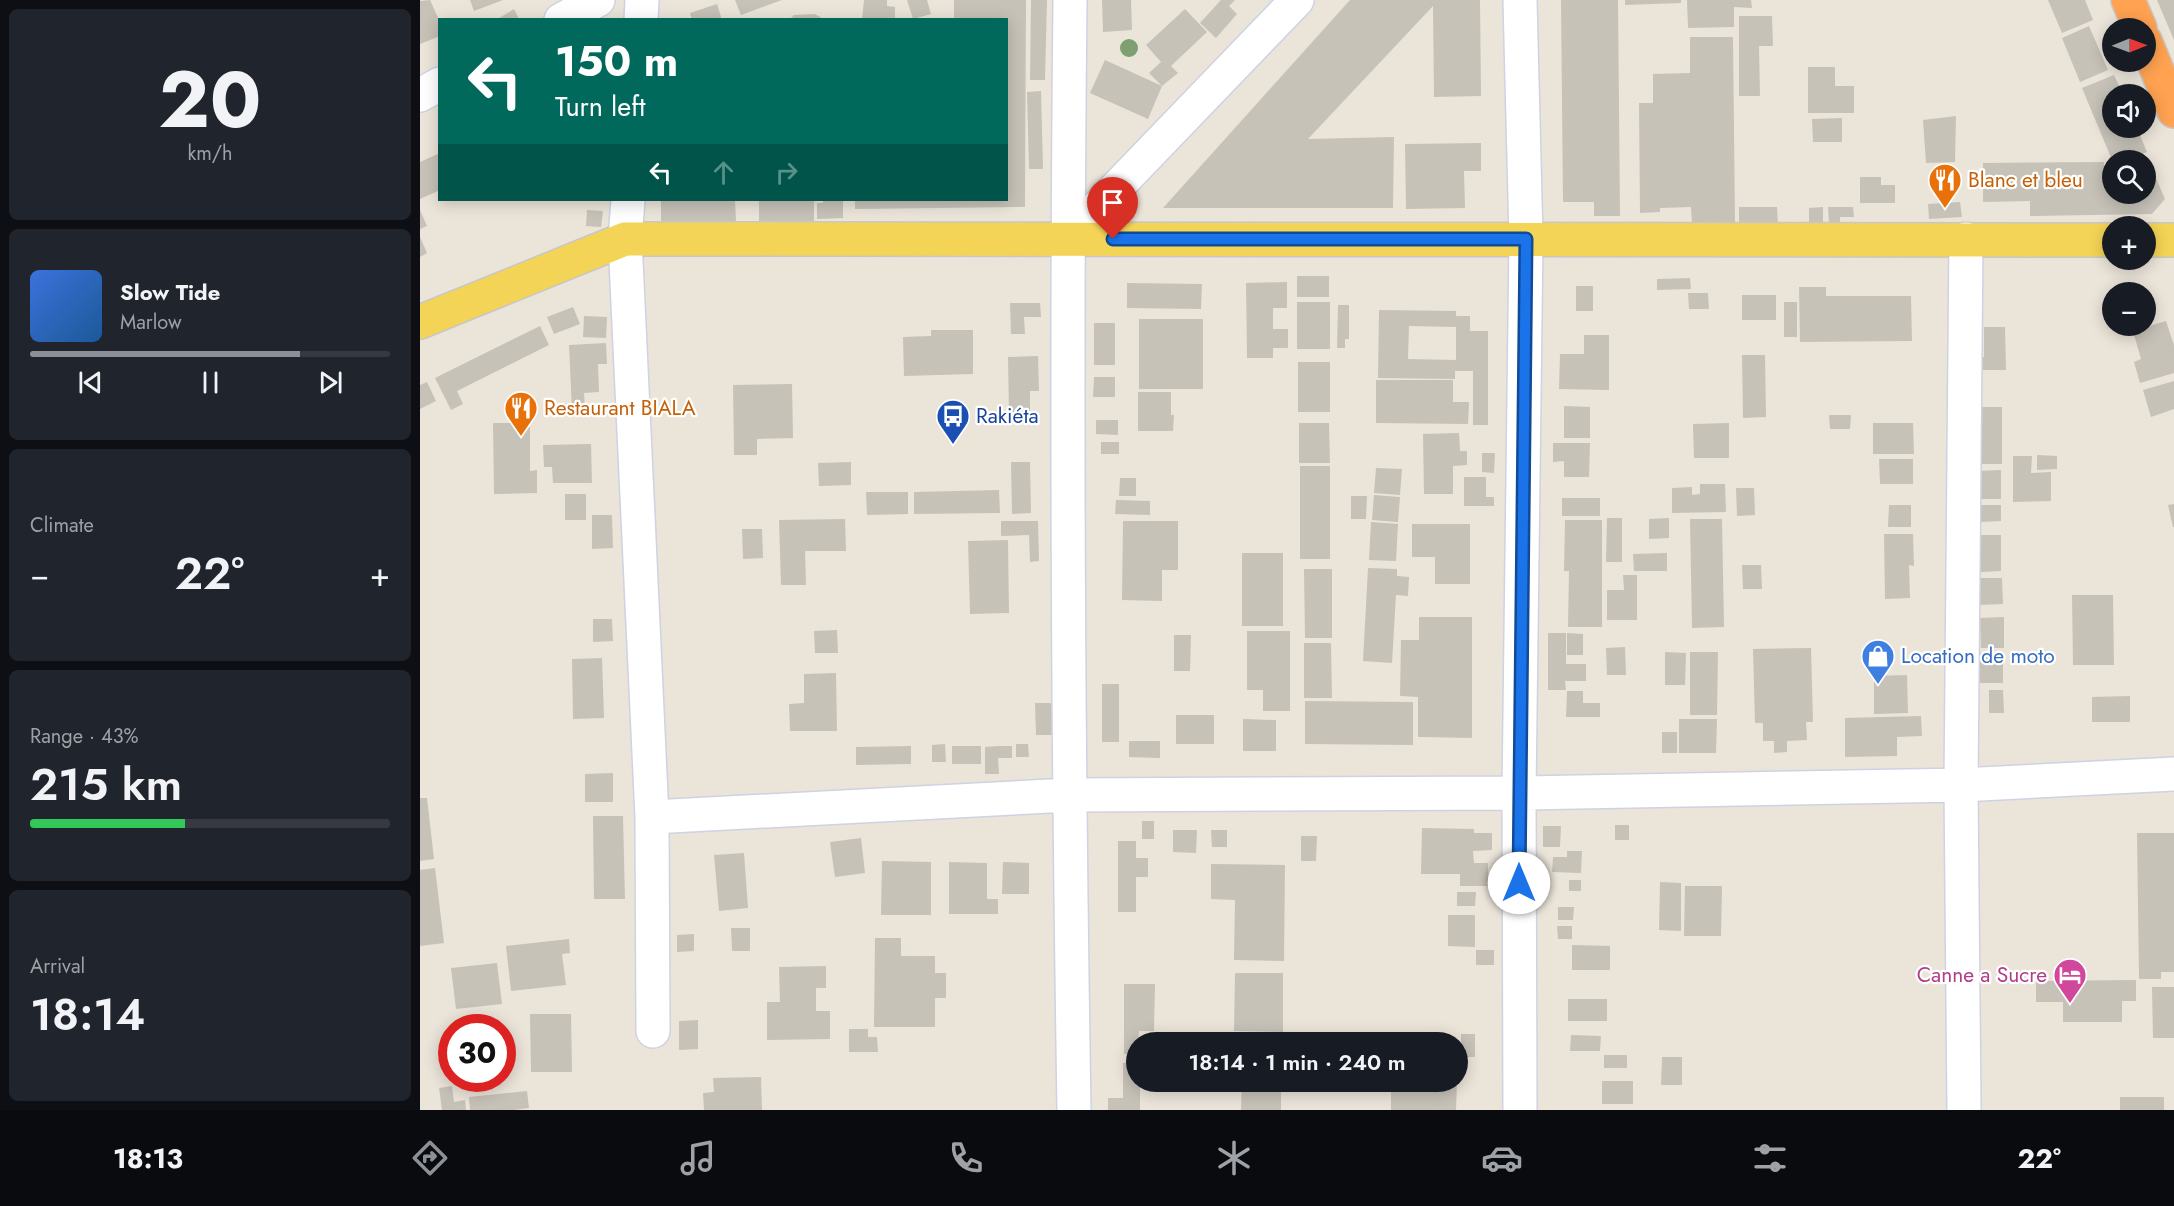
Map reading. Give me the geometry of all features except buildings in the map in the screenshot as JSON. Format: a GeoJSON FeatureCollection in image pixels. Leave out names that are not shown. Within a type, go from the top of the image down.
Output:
{"type":"FeatureCollection","features":[{"type":"Feature","properties":{"kind":"highway"},"geometry":{"type":"LineString","coordinates":[[2128,0],[2136,18]]}},
{"type":"Feature","properties":{"kind":"highway"},"geometry":{"type":"LineString","coordinates":[[2156,68],[2174,111]]}},
{"type":"Feature","properties":{"kind":"main road"},"geometry":{"type":"LineString","coordinates":[[420,322],[625,239],[2102,240]]}},
{"type":"Feature","properties":{"kind":"main road"},"geometry":{"type":"LineString","coordinates":[[2156,240],[2174,240]]}},
{"type":"Feature","properties":{"kind":"street"},"geometry":{"type":"LineString","coordinates":[[565,18],[598,0]]}},
{"type":"Feature","properties":{"kind":"street"},"geometry":{"type":"LineString","coordinates":[[641,18],[642,0]]}},
{"type":"Feature","properties":{"kind":"street"},"geometry":{"type":"LineString","coordinates":[[1070,0],[1067,239],[1069,795],[1074,1110]]}},
{"type":"Feature","properties":{"kind":"street"},"geometry":{"type":"LineString","coordinates":[[1067,239],[1297,0]]}},
{"type":"Feature","properties":{"kind":"street"},"geometry":{"type":"LineString","coordinates":[[1520,0],[1526,239],[1519,793],[1520,1110]]}},
{"type":"Feature","properties":{"kind":"street"},"geometry":{"type":"LineString","coordinates":[[420,95],[438,85]]}},
{"type":"Feature","properties":{"kind":"street"},"geometry":{"type":"LineString","coordinates":[[628,201],[625,239],[652,817],[653,1031]]}},
{"type":"Feature","properties":{"kind":"street"},"geometry":{"type":"LineString","coordinates":[[1964,1110],[1961,785],[1966,240]]}},
{"type":"Feature","properties":{"kind":"street"},"geometry":{"type":"LineString","coordinates":[[652,817],[1069,795],[1519,793],[1961,785],[2174,774]]}},
{"type":"Feature","properties":{"kind":"place","name":"Blanc et bleu"},"geometry":{"type":"Point","coordinates":[1945,209]}},
{"type":"Feature","properties":{"kind":"place","name":"Restaurant BIALA"},"geometry":{"type":"Point","coordinates":[521,437]}},
{"type":"Feature","properties":{"kind":"place","name":"Rakiéta"},"geometry":{"type":"Point","coordinates":[953,445]}},
{"type":"Feature","properties":{"kind":"place","name":"Location de moto"},"geometry":{"type":"Point","coordinates":[1878,685]}},
{"type":"Feature","properties":{"kind":"place","name":"Canne a Sucre"},"geometry":{"type":"Point","coordinates":[2070,1004]}},
{"type":"Feature","properties":{"kind":"route"},"geometry":{"type":"LineString","coordinates":[[1113,239],[1526,239],[1519,883]]}}]}
